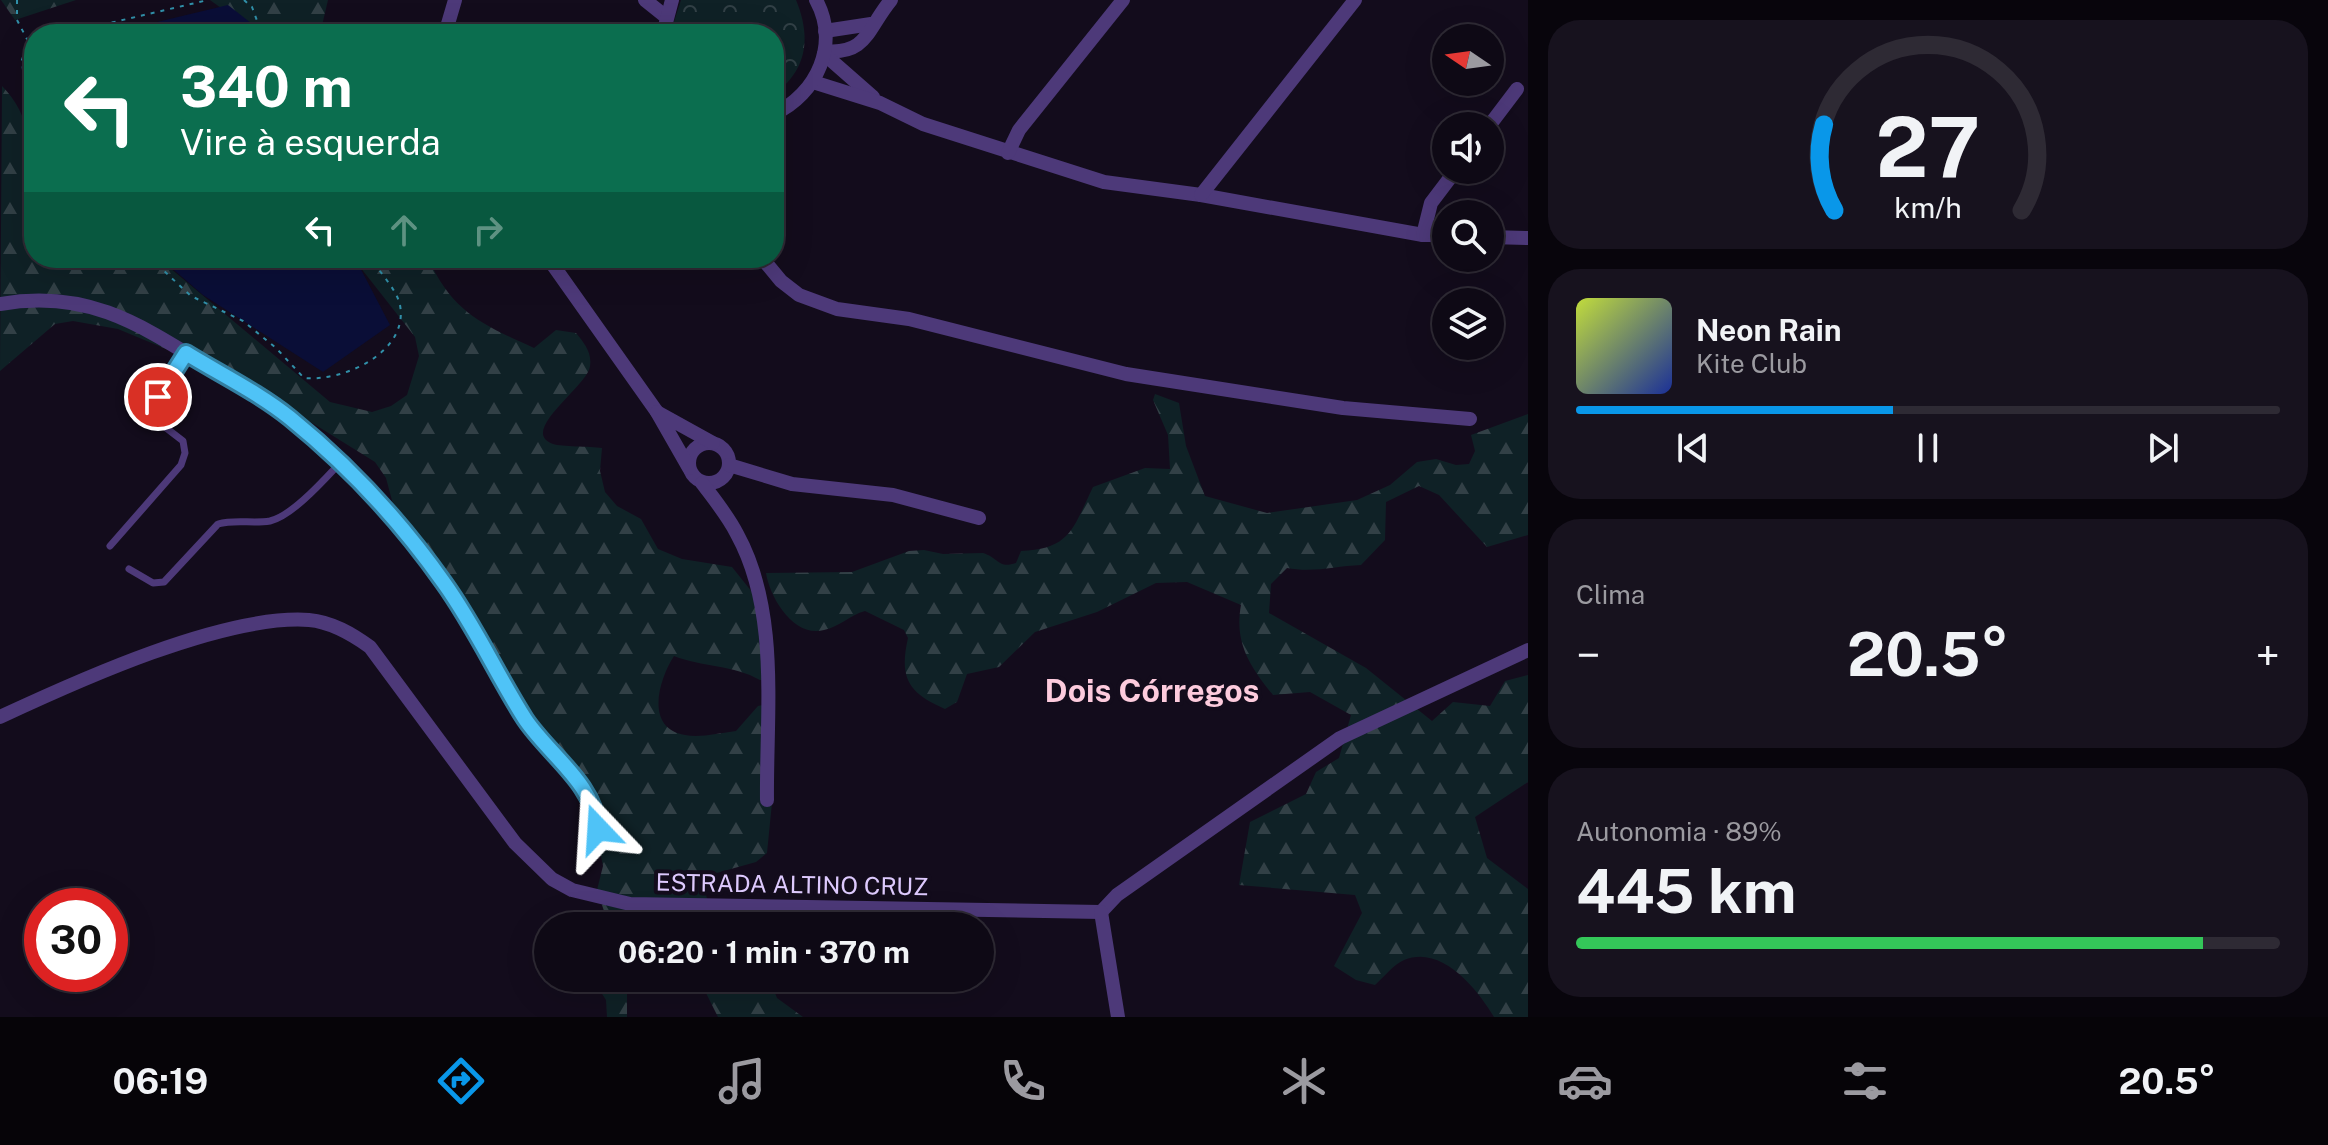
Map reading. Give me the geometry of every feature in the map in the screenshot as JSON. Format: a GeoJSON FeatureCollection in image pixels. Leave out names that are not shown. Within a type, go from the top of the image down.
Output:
{"type":"FeatureCollection","features":[{"type":"Feature","properties":{"kind":"street"},"geometry":{"type":"LineString","coordinates":[[448,24],[455,0]]}},
{"type":"Feature","properties":{"kind":"street"},"geometry":{"type":"LineString","coordinates":[[645,0],[665,16]]}},
{"type":"Feature","properties":{"kind":"street"},"geometry":{"type":"LineString","coordinates":[[664,24],[672,0]]}},
{"type":"Feature","properties":{"kind":"street"},"geometry":{"type":"LineString","coordinates":[[784,107],[803,95],[813,82],[824,52],[825,31],[816,0]]}},
{"type":"Feature","properties":{"kind":"street"},"geometry":{"type":"LineString","coordinates":[[824,52],[845,53],[855,48],[891,0]]}},
{"type":"Feature","properties":{"kind":"street"},"geometry":{"type":"LineString","coordinates":[[1008,153],[1019,130],[1123,0]]}},
{"type":"Feature","properties":{"kind":"street"},"geometry":{"type":"LineString","coordinates":[[1201,195],[1355,0]]}},
{"type":"Feature","properties":{"kind":"street"},"geometry":{"type":"LineString","coordinates":[[825,31],[871,24]]}},
{"type":"Feature","properties":{"kind":"street"},"geometry":{"type":"LineString","coordinates":[[824,52],[880,103]]}},
{"type":"Feature","properties":{"kind":"street"},"geometry":{"type":"LineString","coordinates":[[813,82],[880,103],[923,124],[1104,182],[1201,195],[1432,235]]}},
{"type":"Feature","properties":{"kind":"street"},"geometry":{"type":"LineString","coordinates":[[1500,112],[1517,89]]}},
{"type":"Feature","properties":{"kind":"street"},"geometry":{"type":"LineString","coordinates":[[1423,235],[1431,203],[1445,184]]}},
{"type":"Feature","properties":{"kind":"street"},"geometry":{"type":"LineString","coordinates":[[1504,237],[1528,238]]}},
{"type":"Feature","properties":{"kind":"street"},"geometry":{"type":"LineString","coordinates":[[555,268],[657,412],[689,468],[737,534],[759,599],[765,635],[767,800]]}},
{"type":"Feature","properties":{"kind":"street"},"geometry":{"type":"LineString","coordinates":[[770,268],[799,295],[837,309],[909,319],[1126,374],[1343,408],[1470,419]]}},
{"type":"Feature","properties":{"kind":"street"},"geometry":{"type":"LineString","coordinates":[[0,304],[70,301],[132,320],[288,416],[340,463],[393,517],[444,582],[485,645],[526,720],[589,799],[598,829],[588,851]]}},
{"type":"Feature","properties":{"kind":"street"},"geometry":{"type":"LineString","coordinates":[[657,412],[725,450],[729,465],[722,480],[702,483]]}},
{"type":"Feature","properties":{"kind":"street"},"geometry":{"type":"LineString","coordinates":[[689,468],[695,449],[713,443]]}},
{"type":"Feature","properties":{"kind":"street"},"geometry":{"type":"LineString","coordinates":[[729,465],[792,484],[893,495],[979,518]]}},
{"type":"Feature","properties":{"kind":"street","name":"ESTRADA ALTINO CRUZ"},"geometry":{"type":"LineString","coordinates":[[0,717],[64,687],[182,644],[257,625],[309,620],[340,628],[370,647],[515,843],[552,879],[572,890],[612,902],[657,905],[1101,912]]}},
{"type":"Feature","properties":{"kind":"street"},"geometry":{"type":"LineString","coordinates":[[1118,1017],[1101,912],[1117,895],[1340,738],[1528,650]]}},
{"type":"Feature","properties":{"kind":"lane"},"geometry":{"type":"LineString","coordinates":[[110,546],[181,465],[185,453],[183,441],[161,424],[154,414],[158,397],[186,353]]}},
{"type":"Feature","properties":{"kind":"lane"},"geometry":{"type":"LineString","coordinates":[[129,569],[153,583],[164,582],[218,524],[230,520],[274,520],[308,495],[340,463]]}},
{"type":"Feature","properties":{"kind":"path"},"geometry":{"type":"LineString","coordinates":[[17,0],[17,20],[24,33]]}},
{"type":"Feature","properties":{"kind":"path"},"geometry":{"type":"LineString","coordinates":[[106,24],[208,0]]}},
{"type":"Feature","properties":{"kind":"path"},"geometry":{"type":"LineString","coordinates":[[244,0],[252,7],[258,24]]}},
{"type":"Feature","properties":{"kind":"path"},"geometry":{"type":"LineString","coordinates":[[24,54],[24,80]]}},
{"type":"Feature","properties":{"kind":"path"},"geometry":{"type":"LineString","coordinates":[[161,268],[191,296],[243,321],[276,348],[304,378],[317,379],[338,376],[387,350],[398,330],[400,302],[377,268]]}},
{"type":"Feature","properties":{"kind":"green space"},"geometry":{"type":"Polygon","coordinates":[[[1,0],[76,0],[15,20],[1,0]]]}},
{"type":"Feature","properties":{"kind":"green space"},"geometry":{"type":"Polygon","coordinates":[[[210,0],[328,0],[322,24],[243,24],[210,0]]]}},
{"type":"Feature","properties":{"kind":"green space"},"geometry":{"type":"Polygon","coordinates":[[[681,0],[796,0],[804,26],[803,52],[794,74],[784,86],[784,24],[673,24],[681,0]]]}},
{"type":"Feature","properties":{"kind":"green space"},"geometry":{"type":"Polygon","coordinates":[[[2,86],[24,120],[24,268],[170,268],[330,402],[372,412],[391,406],[407,395],[419,356],[415,337],[361,268],[433,268],[448,292],[471,315],[534,348],[556,330],[576,333],[589,352],[590,366],[579,385],[549,419],[543,429],[544,438],[557,445],[602,448],[600,471],[605,492],[617,506],[641,519],[658,549],[682,559],[732,567],[756,597],[767,679],[760,680],[740,671],[674,656],[664,677],[658,702],[664,723],[672,731],[697,736],[736,731],[758,706],[768,704],[773,792],[767,853],[756,862],[713,874],[706,895],[708,902],[720,912],[604,912],[597,890],[603,866],[592,812],[484,646],[454,613],[397,519],[386,478],[375,462],[314,424],[207,366],[118,329],[73,321],[55,324],[0,371],[2,86]]]}},
{"type":"Feature","properties":{"kind":"green space"},"geometry":{"type":"Polygon","coordinates":[[[1155,394],[1179,403],[1186,446],[1205,496],[1267,513],[1357,500],[1390,485],[1417,462],[1436,459],[1456,465],[1469,464],[1475,451],[1471,435],[1528,414],[1528,535],[1487,547],[1439,495],[1419,486],[1386,502],[1385,540],[1361,565],[1315,570],[1287,568],[1271,584],[1269,613],[1366,668],[1432,721],[1453,702],[1490,706],[1505,681],[1528,675],[1528,782],[1475,817],[1487,858],[1528,889],[1528,1017],[1494,1017],[1469,983],[1432,958],[1404,960],[1375,985],[1356,980],[1334,966],[1362,913],[1355,895],[1239,885],[1250,822],[1306,794],[1316,772],[1339,758],[1351,715],[1310,692],[1273,695],[1257,674],[1242,643],[1241,605],[1187,582],[1156,583],[1097,612],[1035,632],[999,667],[967,674],[957,702],[945,709],[922,697],[909,682],[905,664],[908,638],[904,630],[865,611],[824,630],[813,631],[794,622],[778,604],[766,573],[852,572],[909,551],[924,550],[943,554],[983,553],[1002,564],[1010,564],[1016,563],[1021,551],[1051,546],[1060,541],[1075,525],[1093,487],[1145,468],[1170,469],[1168,435],[1153,400],[1155,394]]]}},
{"type":"Feature","properties":{"kind":"green space"},"geometry":{"type":"Polygon","coordinates":[[[601,992],[627,992],[627,1017],[607,1017],[606,1000],[601,992]]]}},
{"type":"Feature","properties":{"kind":"green space"},"geometry":{"type":"Polygon","coordinates":[[[775,992],[777,998],[803,1017],[718,1017],[706,993],[775,992]]]}},
{"type":"Feature","properties":{"kind":"shaded area"},"geometry":{"type":"Polygon","coordinates":[[[228,5],[251,24],[149,24],[228,5]]]}},
{"type":"Feature","properties":{"kind":"shaded area"},"geometry":{"type":"Polygon","coordinates":[[[172,268],[360,268],[390,325],[323,372],[203,295],[172,268]]]}},
{"type":"Feature","properties":{"kind":"district","name":"Dois Córregos"},"geometry":{"type":"Point","coordinates":[1152,691]}},
{"type":"Feature","properties":{"kind":"route"},"geometry":{"type":"LineString","coordinates":[[158,397],[186,353],[288,416],[338,460],[393,517],[444,582],[485,645],[526,720],[589,799],[597,816],[598,829]]}}]}
